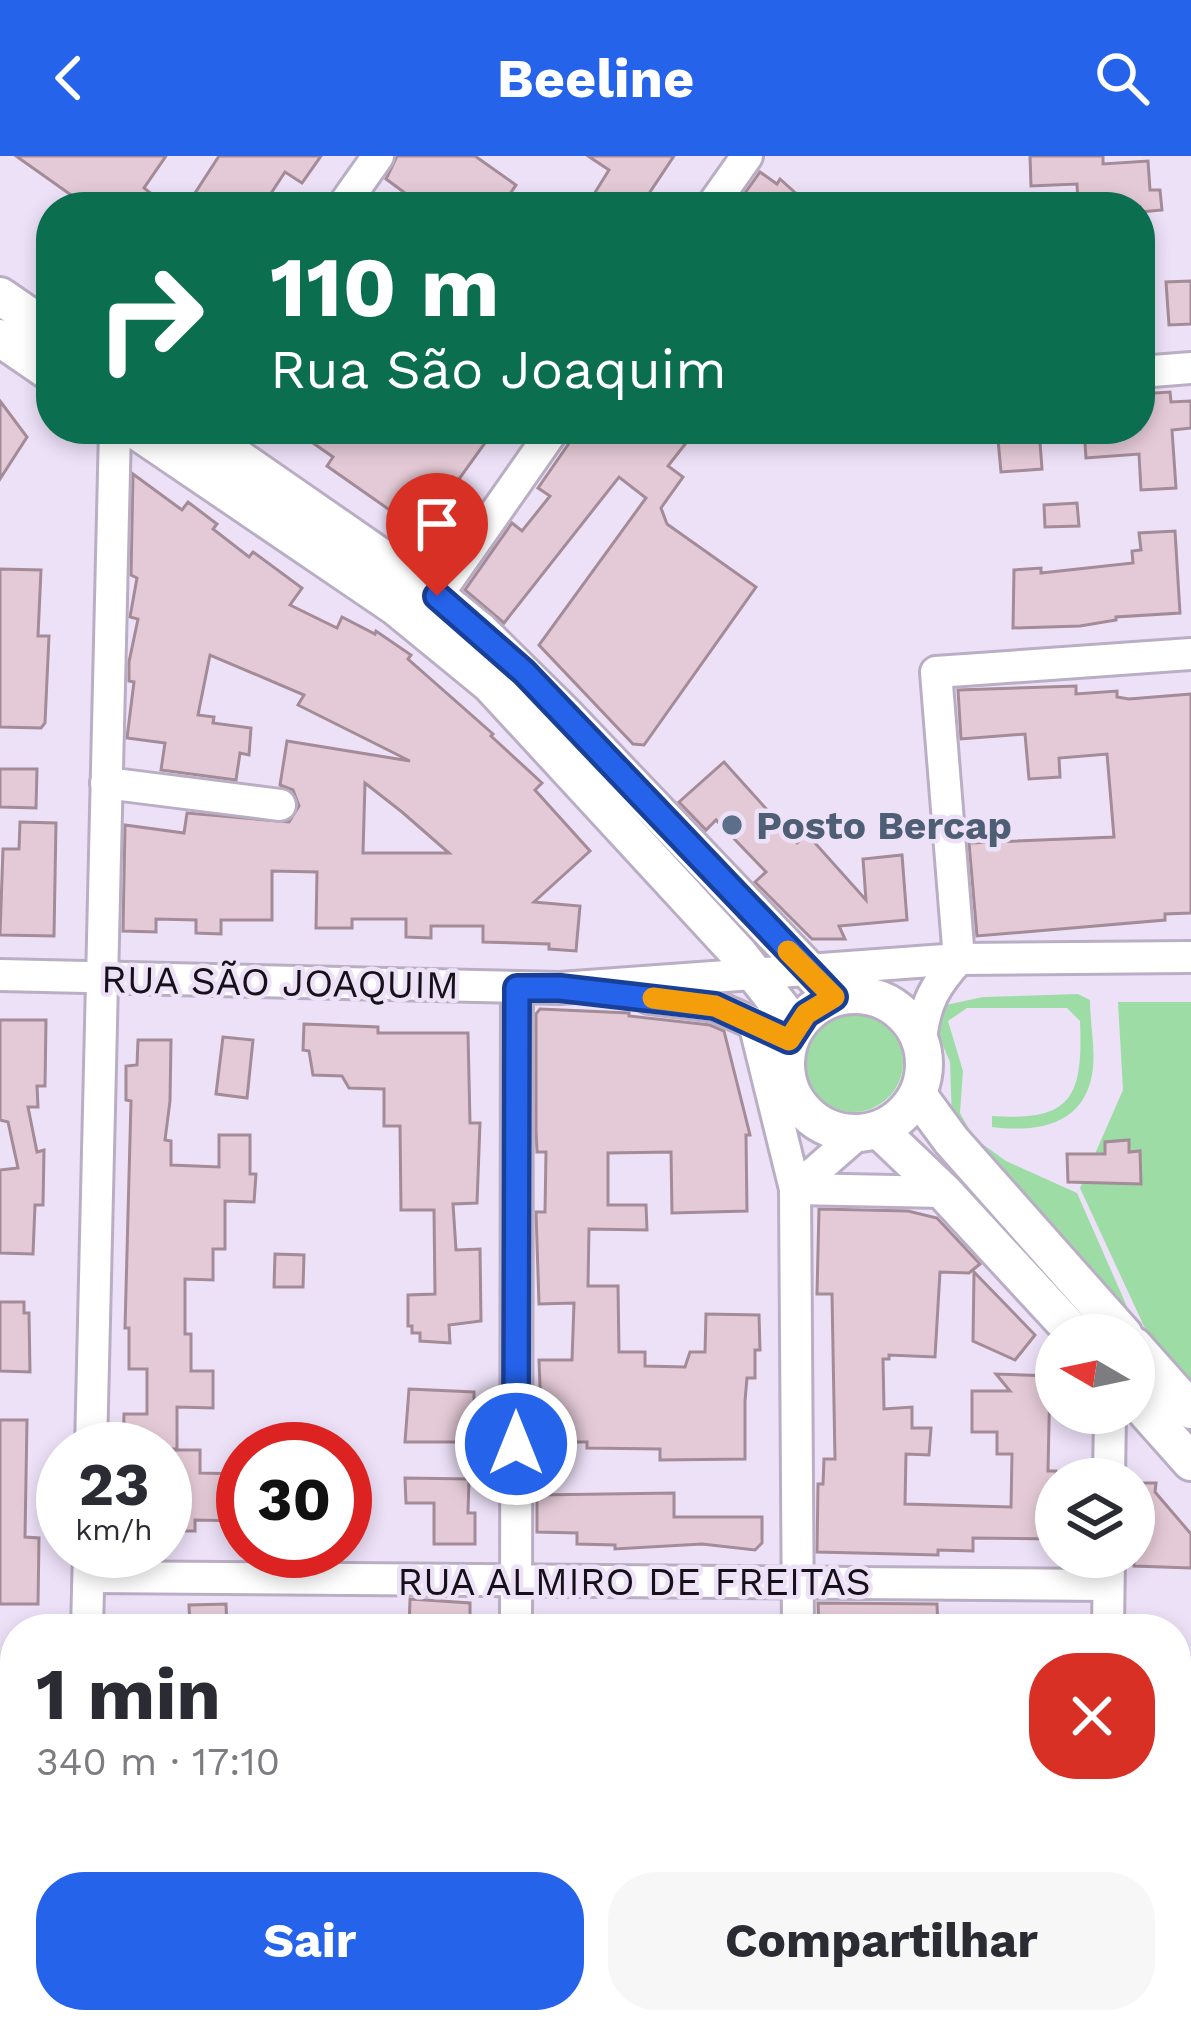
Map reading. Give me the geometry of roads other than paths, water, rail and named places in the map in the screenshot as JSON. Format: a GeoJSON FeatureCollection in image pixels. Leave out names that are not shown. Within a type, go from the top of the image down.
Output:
{"type":"FeatureCollection","features":[{"type":"Feature","properties":{"kind":"main road"},"geometry":{"type":"LineString","coordinates":[[0,296],[36,321]]}},
{"type":"Feature","properties":{"kind":"main road"},"geometry":{"type":"LineString","coordinates":[[0,338],[36,363]]}},
{"type":"Feature","properties":{"kind":"main road"},"geometry":{"type":"LineString","coordinates":[[156,444],[440,640],[548,745],[759,976],[790,1041],[787,1080],[797,1102],[813,1120],[835,1131],[868,1131],[901,1116],[918,1095],[925,1068],[921,1039],[908,1018],[890,1003],[828,988],[524,672],[437,596],[218,444]]}},
{"type":"Feature","properties":{"kind":"main road"},"geometry":{"type":"LineString","coordinates":[[790,1041],[828,988]]}},
{"type":"Feature","properties":{"kind":"main road"},"geometry":{"type":"LineString","coordinates":[[918,1095],[951,1140],[1105,1314]]}},
{"type":"Feature","properties":{"kind":"main road"},"geometry":{"type":"LineString","coordinates":[[868,1131],[944,1192],[1057,1314]]}},
{"type":"Feature","properties":{"kind":"main road"},"geometry":{"type":"LineString","coordinates":[[1155,1370],[1191,1410]]}},
{"type":"Feature","properties":{"kind":"main road"},"geometry":{"type":"LineString","coordinates":[[1155,1422],[1191,1462]]}},
{"type":"Feature","properties":{"kind":"street"},"geometry":{"type":"LineString","coordinates":[[353,192],[378,156]]}},
{"type":"Feature","properties":{"kind":"street"},"geometry":{"type":"LineString","coordinates":[[722,192],[747,156]]}},
{"type":"Feature","properties":{"kind":"street"},"geometry":{"type":"LineString","coordinates":[[1155,371],[1191,368]]}},
{"type":"Feature","properties":{"kind":"street"},"geometry":{"type":"LineString","coordinates":[[93,1422],[115,444]]}},
{"type":"Feature","properties":{"kind":"street"},"geometry":{"type":"LineString","coordinates":[[437,596],[543,444]]}},
{"type":"Feature","properties":{"kind":"street"},"geometry":{"type":"LineString","coordinates":[[921,1039],[924,1008],[934,986],[959,959],[936,672],[1191,654]]}},
{"type":"Feature","properties":{"kind":"street"},"geometry":{"type":"LineString","coordinates":[[106,783],[280,805]]}},
{"type":"Feature","properties":{"kind":"street"},"geometry":{"type":"LineString","coordinates":[[828,988],[871,967],[959,959],[1191,957]]}},
{"type":"Feature","properties":{"kind":"street","name":"RUA SÃO JOAQUIM"},"geometry":{"type":"LineString","coordinates":[[0,975],[517,988],[759,976],[828,988]]}},
{"type":"Feature","properties":{"kind":"street"},"geometry":{"type":"LineString","coordinates":[[516,1614],[517,988]]}},
{"type":"Feature","properties":{"kind":"street","name":"RUA SÃO JOAQUIM"},"geometry":{"type":"LineString","coordinates":[[560,988],[696,1003],[754,1022],[790,1041]]}},
{"type":"Feature","properties":{"kind":"street"},"geometry":{"type":"LineString","coordinates":[[754,1022],[795,1189],[798,1614]]}},
{"type":"Feature","properties":{"kind":"street"},"geometry":{"type":"LineString","coordinates":[[775,1108],[790,1041]]}},
{"type":"Feature","properties":{"kind":"street"},"geometry":{"type":"LineString","coordinates":[[795,1189],[868,1131]]}},
{"type":"Feature","properties":{"kind":"street"},"geometry":{"type":"LineString","coordinates":[[795,1189],[944,1192]]}},
{"type":"Feature","properties":{"kind":"street","name":"RUA ALMIRO DE FREITAS"},"geometry":{"type":"LineString","coordinates":[[192,1568],[516,1580],[798,1582],[1035,1574]]}},
{"type":"Feature","properties":{"kind":"street"},"geometry":{"type":"LineString","coordinates":[[88,1614],[89,1578]]}},
{"type":"Feature","properties":{"kind":"street"},"geometry":{"type":"LineString","coordinates":[[1108,1578],[1108,1614]]}},
{"type":"Feature","properties":{"kind":"place","name":"Posto Bercap"},"geometry":{"type":"Point","coordinates":[732,825]}}]}
